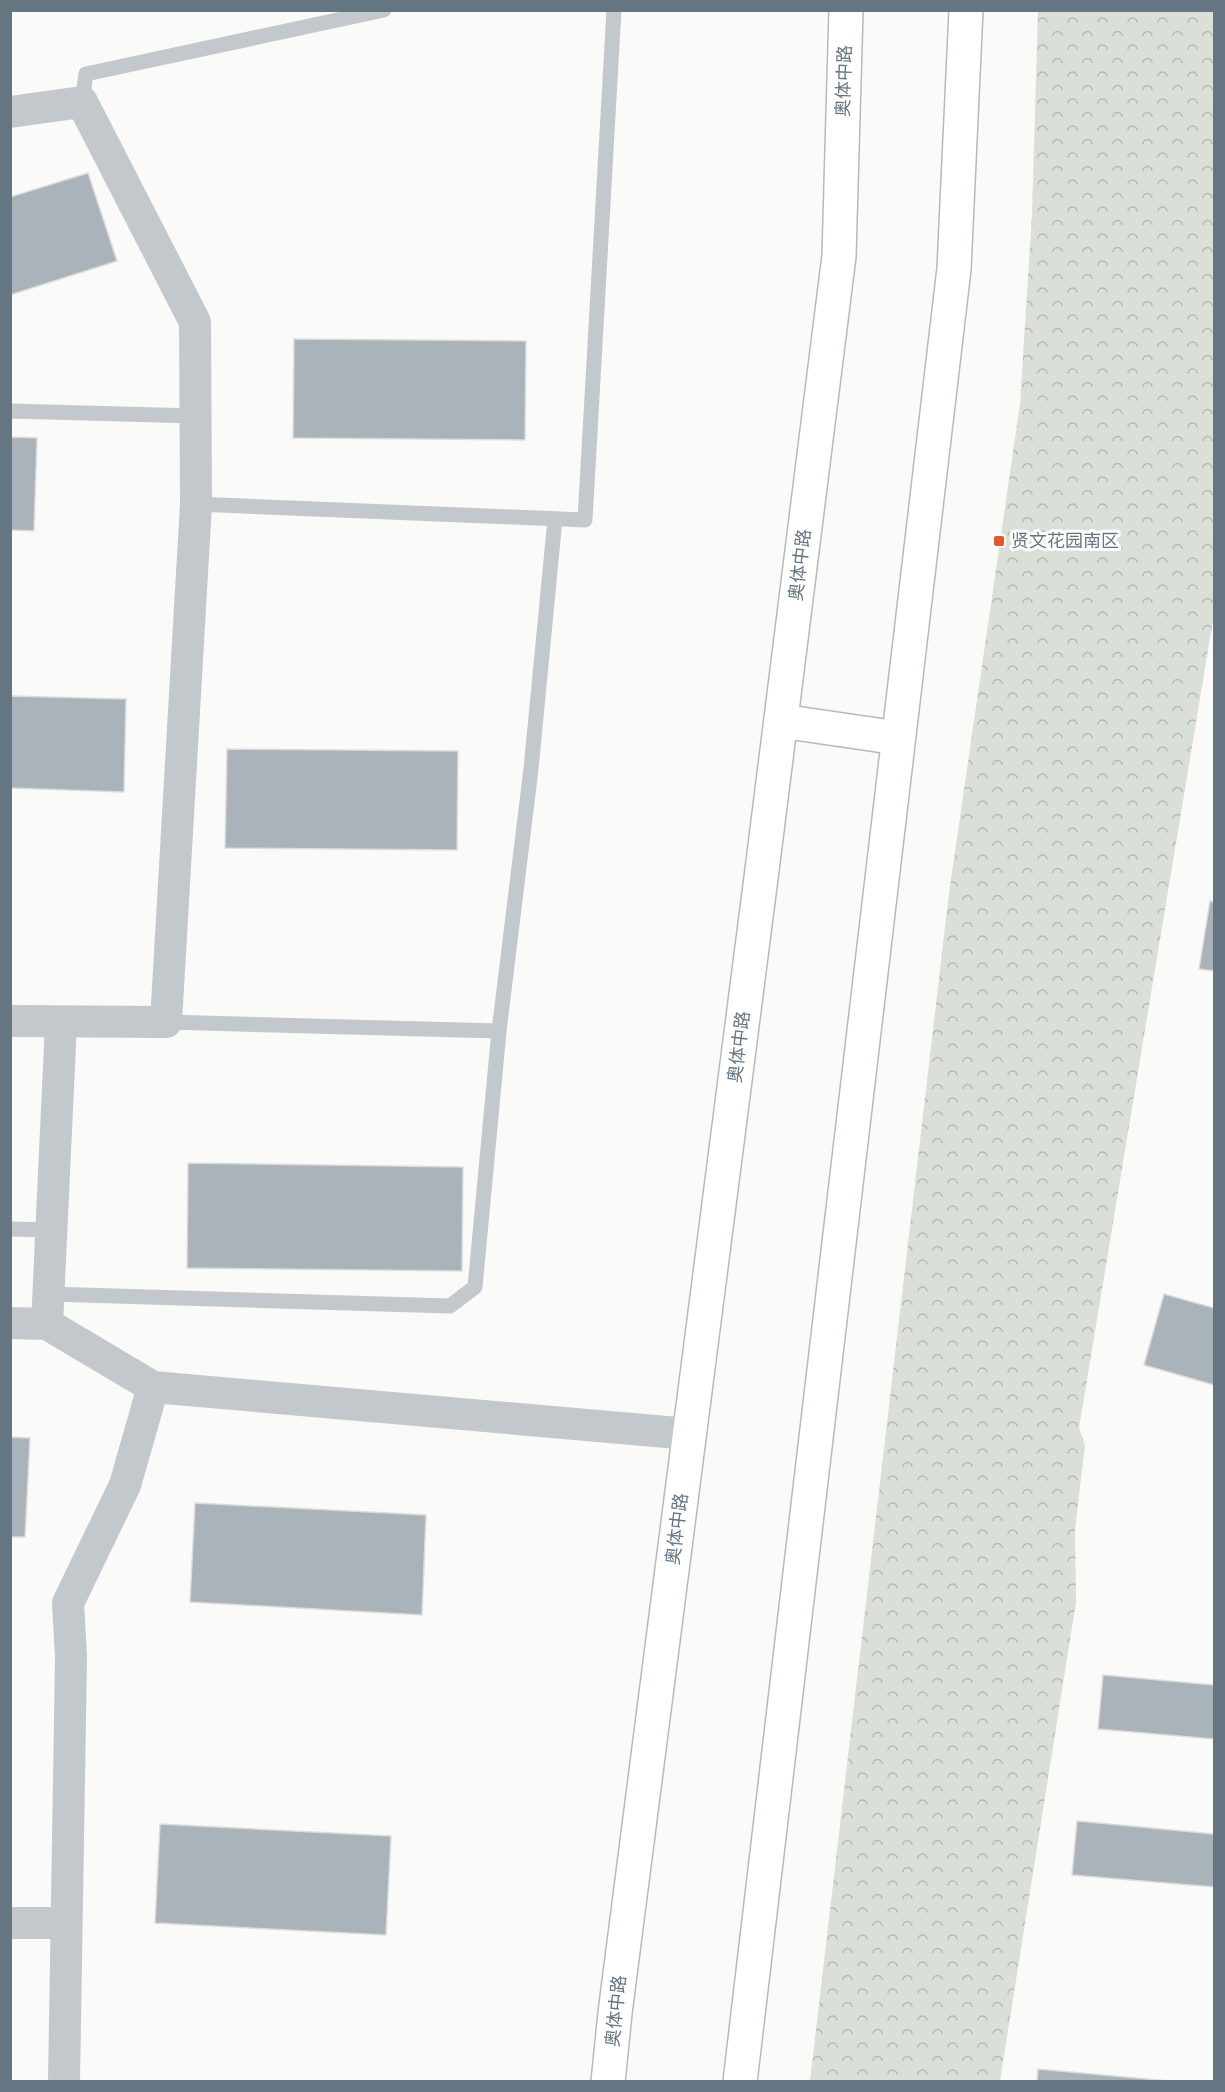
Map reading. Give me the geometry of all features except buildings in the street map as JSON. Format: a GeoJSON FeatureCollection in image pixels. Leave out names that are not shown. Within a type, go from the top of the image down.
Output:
{"type":"FeatureCollection","features":[{"type":"Feature","properties":{"kind":"main road","name":"奥体中路"},"geometry":{"type":"LineString","coordinates":[[608,2082],[839,256],[846,10]]}},
{"type":"Feature","properties":{"kind":"main road"},"geometry":{"type":"LineString","coordinates":[[740,2082],[954,269],[966,10]]}},
{"type":"Feature","properties":{"kind":"main road"},"geometry":{"type":"LineString","coordinates":[[781,721],[898,738]]}},
{"type":"Feature","properties":{"kind":"street"},"geometry":{"type":"LineString","coordinates":[[10,112],[82,102],[195,322],[196,416],[196,504],[166,1023],[10,1021]]}},
{"type":"Feature","properties":{"kind":"street"},"geometry":{"type":"LineString","coordinates":[[48,1309],[61,1023]]}},
{"type":"Feature","properties":{"kind":"street"},"geometry":{"type":"LineString","coordinates":[[48,1309],[153,1387],[689,1434]]}},
{"type":"Feature","properties":{"kind":"street"},"geometry":{"type":"LineString","coordinates":[[10,1323],[48,1309]]}},
{"type":"Feature","properties":{"kind":"street"},"geometry":{"type":"LineString","coordinates":[[64,2082],[72,1657],[68,1603],[125,1485],[153,1387]]}},
{"type":"Feature","properties":{"kind":"street"},"geometry":{"type":"LineString","coordinates":[[10,1923],[66,1923]]}},
{"type":"Feature","properties":{"kind":"lane"},"geometry":{"type":"LineString","coordinates":[[82,102],[86,74],[384,10]]}},
{"type":"Feature","properties":{"kind":"lane"},"geometry":{"type":"LineString","coordinates":[[196,504],[585,520],[614,10]]}},
{"type":"Feature","properties":{"kind":"lane"},"geometry":{"type":"LineString","coordinates":[[10,411],[196,416]]}},
{"type":"Feature","properties":{"kind":"lane"},"geometry":{"type":"LineString","coordinates":[[48,1309],[450,1306],[475,1287],[499,1031],[531,769],[555,519]]}},
{"type":"Feature","properties":{"kind":"lane"},"geometry":{"type":"LineString","coordinates":[[166,1023],[499,1031]]}},
{"type":"Feature","properties":{"kind":"lane"},"geometry":{"type":"LineString","coordinates":[[10,1229],[51,1230]]}},
{"type":"Feature","properties":{"kind":"green space"},"geometry":{"type":"Polygon","coordinates":[[[1038,11],[1214,11],[1214,614],[1079,1428],[1085,1445],[1075,1530],[1076,1602],[1000,2081],[810,2081],[949,893],[1020,404],[1032,214],[1038,11]]]}},
{"type":"Feature","properties":{"kind":"place","name":"贤文花园南区"},"geometry":{"type":"Point","coordinates":[999,541]}}]}
